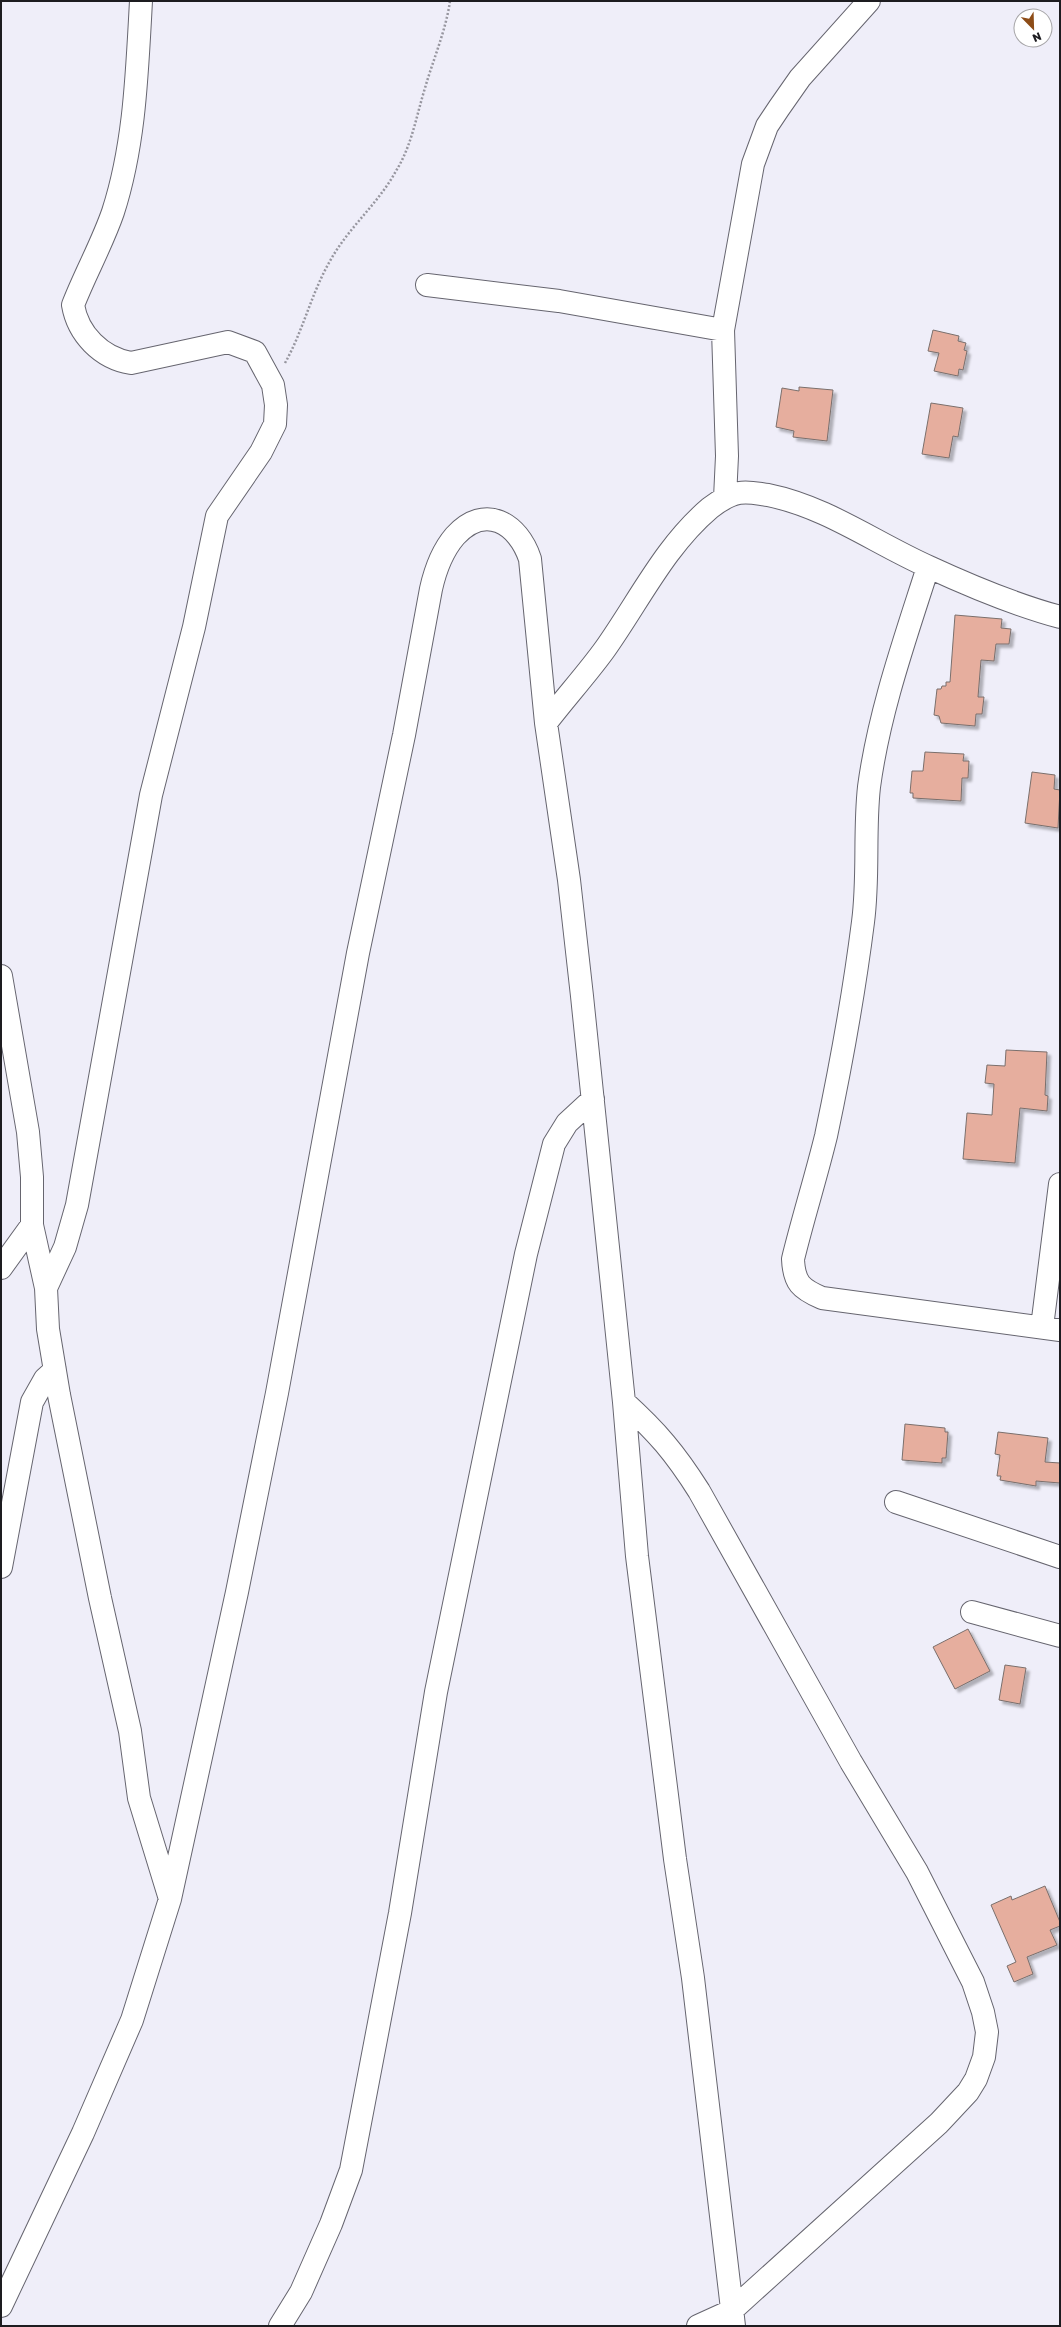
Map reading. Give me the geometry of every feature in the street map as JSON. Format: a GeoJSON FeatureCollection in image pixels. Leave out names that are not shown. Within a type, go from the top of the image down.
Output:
{"type":"FeatureCollection","features":[{"type":"Feature","properties":{"kind":"street"},"geometry":{"type":"LineString","coordinates":[[46,1288],[65,1247],[77,1205],[151,795],[194,627],[217,516],[269,439],[275,424],[276,406],[273,385],[256,352],[228,342],[131,363],[119,361],[106,354],[85,336],[76,319],[73,305],[112,212],[126,160],[135,97],[141,1]]}},
{"type":"Feature","properties":{"kind":"street"},"geometry":{"type":"LineString","coordinates":[[725,498],[727,456],[723,330],[753,164],[767,126],[800,78],[869,1]]}},
{"type":"Feature","properties":{"kind":"street"},"geometry":{"type":"LineString","coordinates":[[427,285],[559,301],[723,330]]}},
{"type":"Feature","properties":{"kind":"street"},"geometry":{"type":"LineString","coordinates":[[546,723],[605,649],[656,569],[690,528],[710,508],[725,498],[740,493],[756,493],[783,498],[824,512],[928,567],[1040,612],[1060,617]]}},
{"type":"Feature","properties":{"kind":"street"},"geometry":{"type":"LineString","coordinates":[[1,2306],[84,2133],[132,2020],[170,1899],[237,1592],[272,1416],[356,961],[404,735],[431,589],[435,573],[455,537],[480,520],[494,519],[508,525],[525,545],[530,559],[546,723],[569,880],[593,1099],[624,1402],[638,1564],[675,1859],[694,1986],[732,2318]]}},
{"type":"Feature","properties":{"kind":"street"},"geometry":{"type":"LineString","coordinates":[[928,567],[895,671],[878,737],[866,812],[867,854],[863,920],[847,1025],[827,1130],[793,1259],[793,1274],[807,1292],[822,1298],[1051,1328],[1060,1184]]}},
{"type":"Feature","properties":{"kind":"street"},"geometry":{"type":"LineString","coordinates":[[1,976],[28,1132],[32,1177],[32,1225],[46,1288],[48,1329],[55,1370],[100,1598],[130,1730],[139,1798],[170,1899]]}},
{"type":"Feature","properties":{"kind":"street"},"geometry":{"type":"LineString","coordinates":[[280,2326],[301,2292],[331,2224],[351,2170],[400,1913],[436,1692],[526,1254],[554,1144],[567,1123],[593,1099]]}},
{"type":"Feature","properties":{"kind":"street"},"geometry":{"type":"LineString","coordinates":[[1,1268],[32,1225]]}},
{"type":"Feature","properties":{"kind":"street"},"geometry":{"type":"LineString","coordinates":[[1,1567],[32,1402],[45,1379],[55,1370]]}},
{"type":"Feature","properties":{"kind":"street"},"geometry":{"type":"LineString","coordinates":[[624,1402],[648,1423],[678,1458],[699,1491],[851,1762],[917,1872],[973,1982],[983,2012],[987,2032],[987,2044],[981,2068],[968,2092],[939,2123],[732,2318],[698,2326]]}},
{"type":"Feature","properties":{"kind":"street"},"geometry":{"type":"LineString","coordinates":[[896,1502],[1060,1557]]}},
{"type":"Feature","properties":{"kind":"street"},"geometry":{"type":"LineString","coordinates":[[972,1612],[1060,1636]]}},
{"type":"Feature","properties":{"kind":"path"},"geometry":{"type":"LineString","coordinates":[[273,385],[298,341],[309,308],[330,261],[349,232],[377,201],[397,171],[411,142],[450,1]]}},
{"type":"Feature","properties":{"kind":"building"},"geometry":{"type":"Polygon","coordinates":[[[933,330],[959,336],[958,341],[966,343],[964,350],[967,351],[963,370],[959,369],[958,376],[934,371],[939,353],[928,351],[933,330]]]}},
{"type":"Feature","properties":{"kind":"building"},"geometry":{"type":"Polygon","coordinates":[[[799,387],[833,390],[827,441],[793,437],[794,431],[776,427],[782,388],[799,391],[799,387]]]}},
{"type":"Feature","properties":{"kind":"building"},"geometry":{"type":"Polygon","coordinates":[[[931,403],[963,408],[958,437],[953,436],[949,458],[922,454],[931,403]]]}},
{"type":"Feature","properties":{"kind":"building"},"geometry":{"type":"Polygon","coordinates":[[[955,615],[1002,619],[1001,628],[1011,629],[1009,644],[996,644],[994,661],[981,660],[978,697],[984,697],[982,714],[976,714],[975,726],[941,723],[939,716],[934,715],[937,689],[941,689],[942,686],[946,686],[946,682],[950,682],[955,615]]]}},
{"type":"Feature","properties":{"kind":"building"},"geometry":{"type":"Polygon","coordinates":[[[925,752],[964,754],[963,761],[969,761],[968,778],[962,778],[961,801],[913,798],[913,793],[910,793],[912,771],[923,771],[925,752]]]}},
{"type":"Feature","properties":{"kind":"building"},"geometry":{"type":"Polygon","coordinates":[[[1032,772],[1055,775],[1054,789],[1060,790],[1058,828],[1025,823],[1032,772]]]}},
{"type":"Feature","properties":{"kind":"building"},"geometry":{"type":"Polygon","coordinates":[[[1006,1050],[1047,1052],[1045,1095],[1048,1096],[1047,1111],[1020,1108],[1015,1163],[963,1159],[967,1113],[992,1115],[994,1084],[985,1083],[987,1065],[1005,1066],[1006,1050]]]}},
{"type":"Feature","properties":{"kind":"building"},"geometry":{"type":"Polygon","coordinates":[[[905,1424],[945,1428],[945,1432],[948,1432],[946,1458],[942,1458],[942,1463],[902,1460],[905,1424]]]}},
{"type":"Feature","properties":{"kind":"building"},"geometry":{"type":"Polygon","coordinates":[[[998,1432],[1048,1438],[1045,1462],[1060,1463],[1060,1483],[1036,1481],[1036,1486],[1000,1480],[1001,1476],[997,1476],[1000,1455],[995,1454],[998,1432]]]}},
{"type":"Feature","properties":{"kind":"building"},"geometry":{"type":"Polygon","coordinates":[[[968,1629],[990,1671],[955,1689],[933,1647],[968,1629]]]}},
{"type":"Feature","properties":{"kind":"building"},"geometry":{"type":"Polygon","coordinates":[[[1005,1665],[1026,1668],[1020,1704],[999,1700],[1005,1665]]]}},
{"type":"Feature","properties":{"kind":"building"},"geometry":{"type":"Polygon","coordinates":[[[1045,1886],[1060,1922],[1060,1926],[1050,1930],[1057,1945],[1027,1957],[1033,1974],[1014,1982],[1007,1966],[1016,1962],[991,1905],[1011,1896],[1012,1900],[1045,1886]]]}}]}
